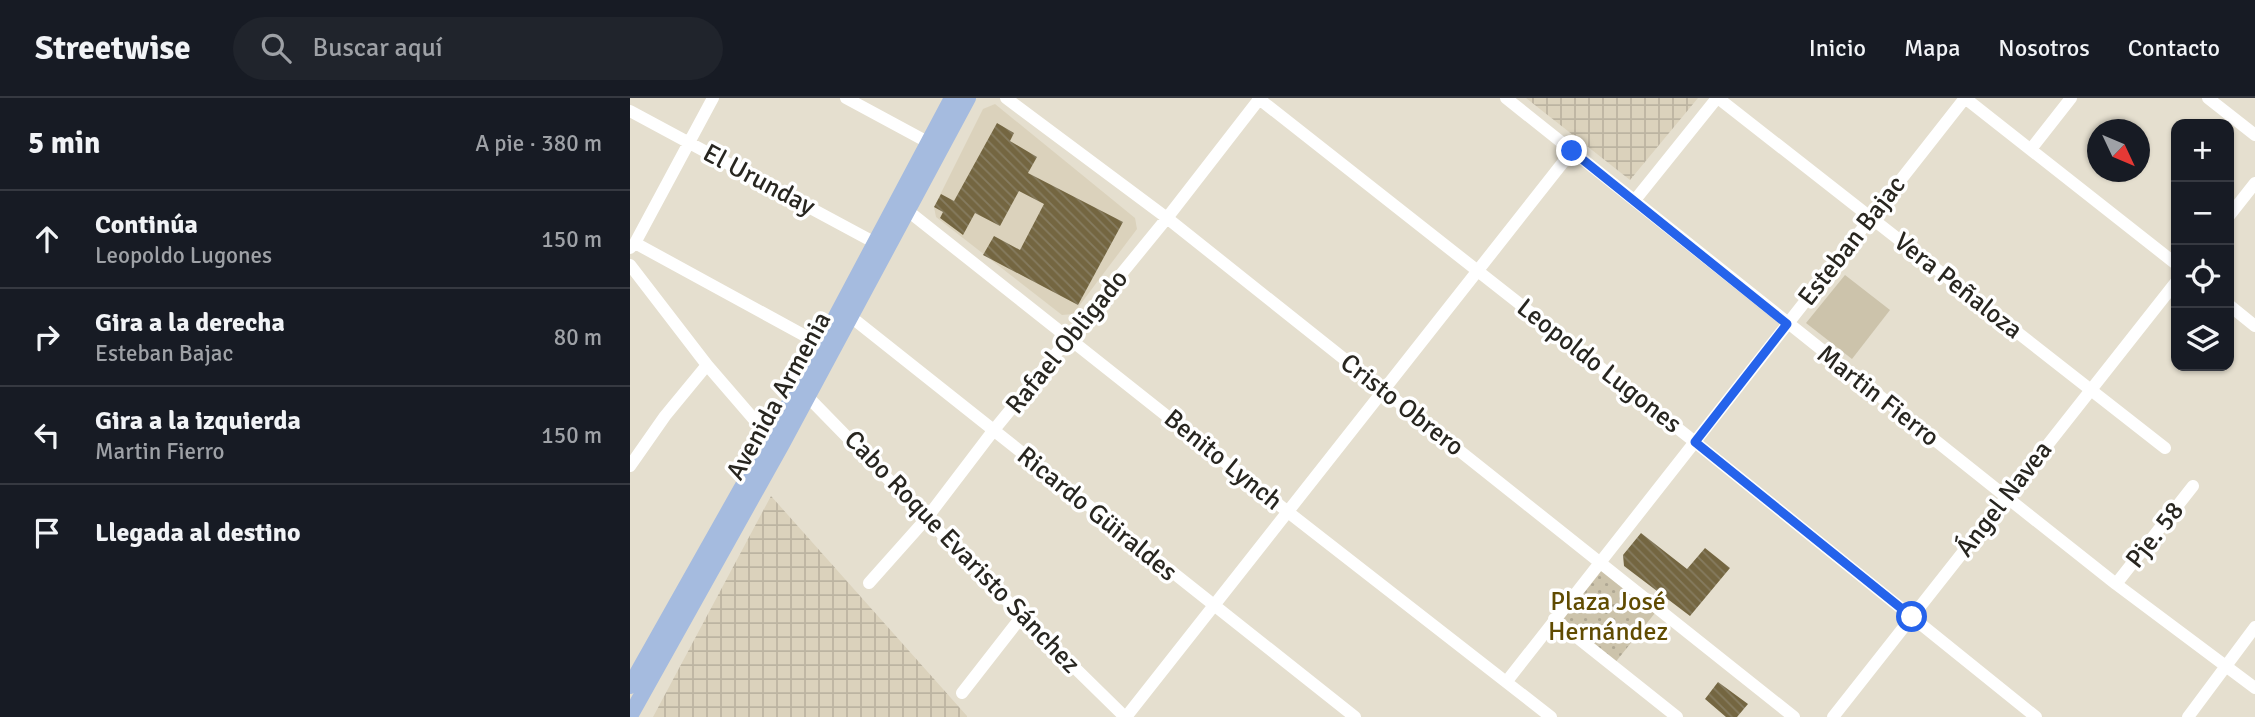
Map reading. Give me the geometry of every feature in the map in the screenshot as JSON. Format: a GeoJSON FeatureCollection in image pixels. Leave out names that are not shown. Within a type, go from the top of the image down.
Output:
{"type":"FeatureCollection","features":[{"type":"Feature","properties":{"kind":"main road","name":"Avenida Armenia"},"geometry":{"type":"LineString","coordinates":[[935,146],[952,98]]}},
{"type":"Feature","properties":{"kind":"main road","name":"Avenida Armenia"},"geometry":{"type":"LineString","coordinates":[[630,716],[902,206],[935,146],[968,98]]}},
{"type":"Feature","properties":{"kind":"main road","name":"Avenida Armenia"},"geometry":{"type":"LineString","coordinates":[[630,687],[776,441]]}},
{"type":"Feature","properties":{"kind":"street"},"geometry":{"type":"LineString","coordinates":[[713,98],[633,246],[826,348]]}},
{"type":"Feature","properties":{"kind":"street"},"geometry":{"type":"LineString","coordinates":[[846,98],[935,146]]}},
{"type":"Feature","properties":{"kind":"street","name":"Cristo Obrero"},"geometry":{"type":"LineString","coordinates":[[1006,98],[1167,218],[1794,717]]}},
{"type":"Feature","properties":{"kind":"street","name":"Rafael Obligado"},"geometry":{"type":"LineString","coordinates":[[869,583],[926,519],[993,431],[1167,218],[1259,98]]}},
{"type":"Feature","properties":{"kind":"street","name":"Leopoldo Lugones"},"geometry":{"type":"LineString","coordinates":[[1259,98],[1695,442],[2036,717]]}},
{"type":"Feature","properties":{"kind":"street","name":"Martin Fierro"},"geometry":{"type":"LineString","coordinates":[[1506,98],[2116,584],[2255,688]]}},
{"type":"Feature","properties":{"kind":"street"},"geometry":{"type":"LineString","coordinates":[[1635,200],[1717,98]]}},
{"type":"Feature","properties":{"kind":"street","name":"Vera Peñaloza"},"geometry":{"type":"LineString","coordinates":[[1717,98],[2165,448]]}},
{"type":"Feature","properties":{"kind":"street"},"geometry":{"type":"LineString","coordinates":[[1965,98],[2171,260]]}},
{"type":"Feature","properties":{"kind":"street","name":"Esteban Bajac"},"geometry":{"type":"LineString","coordinates":[[1507,681],[1965,98]]}},
{"type":"Feature","properties":{"kind":"street"},"geometry":{"type":"LineString","coordinates":[[2031,149],[2071,98]]}},
{"type":"Feature","properties":{"kind":"street"},"geometry":{"type":"LineString","coordinates":[[2208,98],[2255,135]]}},
{"type":"Feature","properties":{"kind":"street","name":"El Urunday"},"geometry":{"type":"LineString","coordinates":[[630,111],[882,246]]}},
{"type":"Feature","properties":{"kind":"street"},"geometry":{"type":"LineString","coordinates":[[1126,717],[1572,151]]}},
{"type":"Feature","properties":{"kind":"street"},"geometry":{"type":"LineString","coordinates":[[2234,210],[2255,183]]}},
{"type":"Feature","properties":{"kind":"street","name":"Benito Lynch"},"geometry":{"type":"LineString","coordinates":[[902,206],[1551,717]]}},
{"type":"Feature","properties":{"kind":"street"},"geometry":{"type":"LineString","coordinates":[[630,265],[635,283],[776,441]]}},
{"type":"Feature","properties":{"kind":"street","name":"Ángel Navea"},"geometry":{"type":"LineString","coordinates":[[1833,717],[2171,288]]}},
{"type":"Feature","properties":{"kind":"street"},"geometry":{"type":"LineString","coordinates":[[2233,308],[2255,326]]}},
{"type":"Feature","properties":{"kind":"street","name":"Ricardo Güiraldes"},"geometry":{"type":"LineString","coordinates":[[845,312],[1355,717]]}},
{"type":"Feature","properties":{"kind":"street"},"geometry":{"type":"LineString","coordinates":[[630,466],[665,416],[707,365]]}},
{"type":"Feature","properties":{"kind":"street","name":"Cabo Roque Evaristo Sánchez"},"geometry":{"type":"LineString","coordinates":[[803,391],[1022,616],[1126,717]]}},
{"type":"Feature","properties":{"kind":"street","name":"Pje. 58"},"geometry":{"type":"LineString","coordinates":[[2116,584],[2193,486]]}},
{"type":"Feature","properties":{"kind":"street"},"geometry":{"type":"LineString","coordinates":[[962,693],[1022,616]]}},
{"type":"Feature","properties":{"kind":"street"},"geometry":{"type":"LineString","coordinates":[[1554,619],[1677,717]]}},
{"type":"Feature","properties":{"kind":"street"},"geometry":{"type":"LineString","coordinates":[[2188,717],[2255,626]]}},
{"type":"Feature","properties":{"kind":"shaded area"},"geometry":{"type":"Polygon","coordinates":[[[1526,98],[1698,98],[1630,180],[1526,98]]]}},
{"type":"Feature","properties":{"kind":"shaded area"},"geometry":{"type":"Polygon","coordinates":[[[995,104],[1135,218],[1137,229],[1073,314],[1062,315],[936,217],[934,207],[983,109],[995,104]]]}},
{"type":"Feature","properties":{"kind":"shaded area"},"geometry":{"type":"Polygon","coordinates":[[[771,496],[967,716],[967,717],[653,717],[771,496]]]}},
{"type":"Feature","properties":{"kind":"green space"},"geometry":{"type":"Polygon","coordinates":[[[1845,275],[1890,310],[1852,359],[1806,323],[1845,275]]]}},
{"type":"Feature","properties":{"kind":"green space","name":"Plaza José Hernández"},"geometry":{"type":"Polygon","coordinates":[[[1602,570],[1655,613],[1614,664],[1561,622],[1602,570]]]}},
{"type":"Feature","properties":{"kind":"building"},"geometry":{"type":"Polygon","coordinates":[[[997,123],[1014,133],[1010,141],[1037,157],[1028,173],[1123,222],[1078,305],[983,255],[994,236],[1020,250],[1044,204],[1019,191],[1000,226],[975,213],[963,235],[940,218],[943,212],[934,207],[941,194],[954,201],[997,123]]]}},
{"type":"Feature","properties":{"kind":"building"},"geometry":{"type":"Polygon","coordinates":[[[1641,533],[1687,569],[1705,548],[1730,568],[1690,616],[1624,566],[1623,555],[1641,533]]]}},
{"type":"Feature","properties":{"kind":"building"},"geometry":{"type":"Polygon","coordinates":[[[1718,682],[1748,704],[1737,717],[1726,717],[1705,699],[1718,682]]]}},
{"type":"Feature","properties":{"kind":"route"},"geometry":{"type":"LineString","coordinates":[[1572,151],[1787,324],[1695,442],[1912,617]]}}]}
